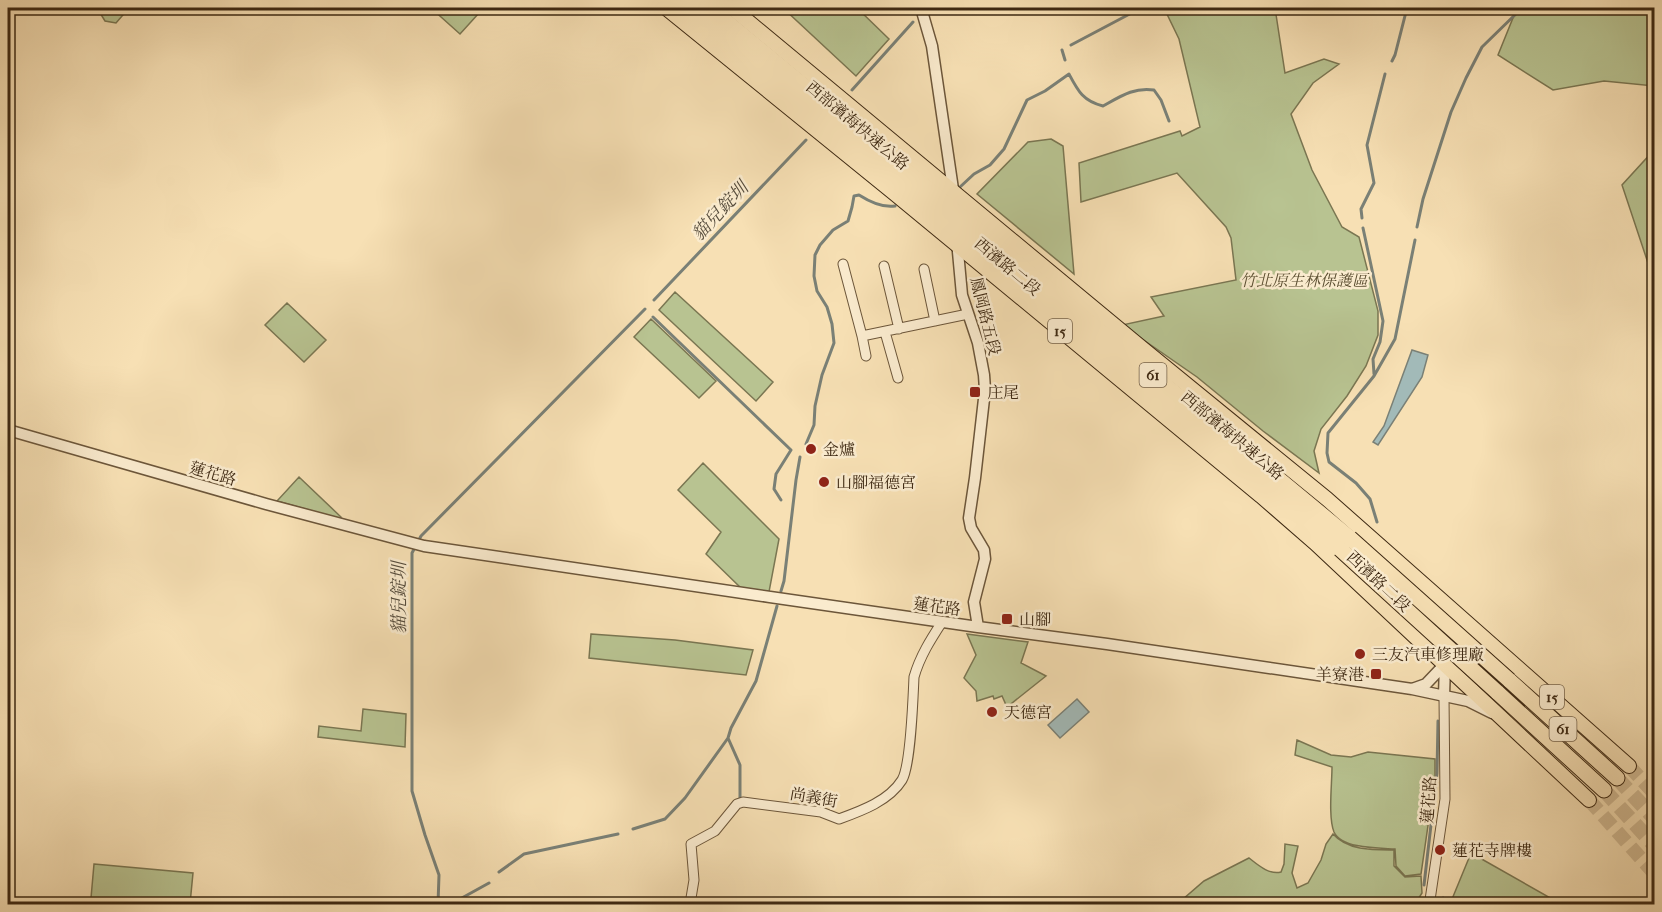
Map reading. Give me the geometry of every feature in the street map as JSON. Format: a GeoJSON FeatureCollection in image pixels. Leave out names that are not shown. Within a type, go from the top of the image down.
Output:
{"type":"FeatureCollection","features":[{"type":"Feature","properties":{"kind":"highway","name":"西部濱海快速公路"},"geometry":{"type":"LineString","coordinates":[[687,8],[957,238],[1228,454],[1345,543],[1497,692],[1604,790]]}},
{"type":"Feature","properties":{"kind":"highway","name":"西部濱海快速公路"},"geometry":{"type":"LineString","coordinates":[[710,8],[956,212],[1509,680],[1617,778]]}},
{"type":"Feature","properties":{"kind":"main road","name":"西濱路二段"},"geometry":{"type":"LineString","coordinates":[[666,8],[957,238],[1261,496],[1315,543],[1589,800]]}},
{"type":"Feature","properties":{"kind":"main road","name":"西濱路二段"},"geometry":{"type":"LineString","coordinates":[[732,8],[1327,499],[1629,766]]}},
{"type":"Feature","properties":{"kind":"street","name":"鳳岡路五段"},"geometry":{"type":"LineString","coordinates":[[921,8],[932,46],[954,193],[962,295],[978,344],[986,390],[969,518],[971,528],[984,550],[985,559],[974,602],[978,627]]}},
{"type":"Feature","properties":{"kind":"street"},"geometry":{"type":"LineString","coordinates":[[843,264],[866,356]]}},
{"type":"Feature","properties":{"kind":"street"},"geometry":{"type":"LineString","coordinates":[[884,266],[898,329]]}},
{"type":"Feature","properties":{"kind":"street"},"geometry":{"type":"LineString","coordinates":[[924,269],[935,321]]}},
{"type":"Feature","properties":{"kind":"street"},"geometry":{"type":"LineString","coordinates":[[862,336],[968,314]]}},
{"type":"Feature","properties":{"kind":"street"},"geometry":{"type":"LineString","coordinates":[[885,332],[898,378]]}},
{"type":"Feature","properties":{"kind":"street","name":"蓮花路"},"geometry":{"type":"LineString","coordinates":[[8,430],[266,504],[424,546],[1107,644],[1412,689],[1444,696]]}},
{"type":"Feature","properties":{"kind":"street","name":"尚義街"},"geometry":{"type":"LineString","coordinates":[[690,904],[694,880],[691,844],[715,831],[736,804],[743,802],[804,809],[839,819],[863,810],[895,788],[903,777],[908,754],[914,677],[929,641],[942,622]]}},
{"type":"Feature","properties":{"kind":"street"},"geometry":{"type":"LineString","coordinates":[[1412,689],[1426,684],[1474,628]]}},
{"type":"Feature","properties":{"kind":"street","name":"蓮花路"},"geometry":{"type":"LineString","coordinates":[[1428,904],[1445,799],[1444,664]]}},
{"type":"Feature","properties":{"kind":"street"},"geometry":{"type":"LineString","coordinates":[[1444,696],[1468,701],[1504,719]]}},
{"type":"Feature","properties":{"kind":"green space"},"geometry":{"type":"Polygon","coordinates":[[[97,8],[129,8],[116,23],[105,21],[97,8]]]}},
{"type":"Feature","properties":{"kind":"green space"},"geometry":{"type":"Polygon","coordinates":[[[431,8],[473,8],[479,13],[460,34],[431,8]]]}},
{"type":"Feature","properties":{"kind":"green space"},"geometry":{"type":"Polygon","coordinates":[[[783,8],[857,8],[889,39],[856,76],[783,8]]]}},
{"type":"Feature","properties":{"kind":"green space","name":"竹北原生林保護區"},"geometry":{"type":"Polygon","coordinates":[[[1164,8],[1275,8],[1285,73],[1324,59],[1339,64],[1313,83],[1291,114],[1312,170],[1342,227],[1359,237],[1378,311],[1378,335],[1366,366],[1347,396],[1321,429],[1314,451],[1319,473],[1197,377],[1122,325],[1164,316],[1151,297],[1236,280],[1231,238],[1226,227],[1177,173],[1081,202],[1079,163],[1180,131],[1182,136],[1200,127],[1179,39],[1164,8]]]}},
{"type":"Feature","properties":{"kind":"green space"},"geometry":{"type":"Polygon","coordinates":[[[1517,8],[1654,8],[1654,86],[1604,81],[1553,90],[1498,55],[1517,8]]]}},
{"type":"Feature","properties":{"kind":"green space"},"geometry":{"type":"Polygon","coordinates":[[[1051,139],[1063,146],[1074,274],[977,194],[1028,142],[1051,139]]]}},
{"type":"Feature","properties":{"kind":"green space"},"geometry":{"type":"Polygon","coordinates":[[[1654,150],[1654,267],[1649,266],[1622,185],[1654,150]]]}},
{"type":"Feature","properties":{"kind":"green space"},"geometry":{"type":"Polygon","coordinates":[[[675,292],[773,382],[756,401],[659,310],[675,292]]]}},
{"type":"Feature","properties":{"kind":"green space"},"geometry":{"type":"Polygon","coordinates":[[[287,303],[326,340],[304,362],[265,325],[287,303]]]}},
{"type":"Feature","properties":{"kind":"green space"},"geometry":{"type":"Polygon","coordinates":[[[651,319],[716,381],[699,398],[634,337],[651,319]]]}},
{"type":"Feature","properties":{"kind":"green space"},"geometry":{"type":"Polygon","coordinates":[[[703,463],[779,539],[769,592],[741,588],[706,554],[721,532],[678,490],[703,463]]]}},
{"type":"Feature","properties":{"kind":"green space"},"geometry":{"type":"Polygon","coordinates":[[[299,477],[341,517],[337,518],[277,501],[299,477]]]}},
{"type":"Feature","properties":{"kind":"green space"},"geometry":{"type":"Polygon","coordinates":[[[591,634],[675,640],[753,650],[746,675],[589,658],[591,634]]]}},
{"type":"Feature","properties":{"kind":"green space"},"geometry":{"type":"Polygon","coordinates":[[[967,634],[1028,642],[1021,663],[1046,676],[1007,707],[1002,696],[977,701],[976,691],[964,678],[976,655],[967,634]]]}},
{"type":"Feature","properties":{"kind":"green space"},"geometry":{"type":"Polygon","coordinates":[[[363,709],[406,714],[405,747],[318,737],[319,726],[361,731],[363,709]]]}},
{"type":"Feature","properties":{"kind":"green space"},"geometry":{"type":"Polygon","coordinates":[[[1297,740],[1331,755],[1351,757],[1368,752],[1435,759],[1435,777],[1421,874],[1405,876],[1396,866],[1395,849],[1353,845],[1338,838],[1331,818],[1332,767],[1295,755],[1297,740]]]}},
{"type":"Feature","properties":{"kind":"green space"},"geometry":{"type":"Polygon","coordinates":[[[1333,834],[1339,840],[1354,847],[1394,850],[1394,866],[1405,877],[1421,876],[1422,893],[1415,904],[1153,904],[1183,899],[1204,881],[1249,858],[1268,871],[1281,872],[1284,864],[1285,844],[1298,846],[1292,873],[1297,888],[1308,883],[1333,834]]]}},
{"type":"Feature","properties":{"kind":"green space"},"geometry":{"type":"Polygon","coordinates":[[[1471,853],[1561,904],[1450,904],[1471,853]]]}},
{"type":"Feature","properties":{"kind":"green space"},"geometry":{"type":"Polygon","coordinates":[[[94,864],[193,873],[190,904],[91,898],[94,864]]]}},
{"type":"Feature","properties":{"kind":"water"},"geometry":{"type":"Polygon","coordinates":[[[1412,350],[1428,355],[1422,377],[1378,445],[1373,442],[1384,426],[1412,350]]]}},
{"type":"Feature","properties":{"kind":"water"},"geometry":{"type":"Polygon","coordinates":[[[1077,699],[1089,712],[1060,738],[1048,725],[1077,699]]]}},
{"type":"Feature","properties":{"kind":"waterway"},"geometry":{"type":"LineString","coordinates":[[1071,45],[1141,8]]}},
{"type":"Feature","properties":{"kind":"waterway"},"geometry":{"type":"LineString","coordinates":[[1392,61],[1407,8]]}},
{"type":"Feature","properties":{"kind":"waterway"},"geometry":{"type":"LineString","coordinates":[[1417,227],[1423,199],[1451,112],[1466,78],[1482,47],[1522,8]]}},
{"type":"Feature","properties":{"kind":"waterway","name":"貓兒錠圳"},"geometry":{"type":"LineString","coordinates":[[852,90],[913,22]]}},
{"type":"Feature","properties":{"kind":"waterway"},"geometry":{"type":"LineString","coordinates":[[1062,50],[1065,60]]}},
{"type":"Feature","properties":{"kind":"waterway"},"geometry":{"type":"LineString","coordinates":[[960,187],[974,174],[990,165],[1004,149],[1027,100],[1045,91],[1069,74],[1082,95],[1103,106],[1134,91],[1154,90],[1161,100],[1169,121]]}},
{"type":"Feature","properties":{"kind":"waterway"},"geometry":{"type":"LineString","coordinates":[[1362,218],[1361,209],[1374,183],[1367,145],[1385,74]]}},
{"type":"Feature","properties":{"kind":"waterway","name":"貓兒錠圳"},"geometry":{"type":"LineString","coordinates":[[654,300],[806,140]]}},
{"type":"Feature","properties":{"kind":"waterway"},"geometry":{"type":"LineString","coordinates":[[806,444],[814,425],[815,406],[822,375],[834,343],[827,307],[817,291],[814,276],[815,255],[833,230],[848,221],[854,196],[859,195],[881,205],[895,206]]}},
{"type":"Feature","properties":{"kind":"waterway"},"geometry":{"type":"LineString","coordinates":[[1363,228],[1383,321],[1380,342],[1373,359],[1374,374]]}},
{"type":"Feature","properties":{"kind":"waterway"},"geometry":{"type":"LineString","coordinates":[[1377,522],[1370,499],[1356,483],[1329,462],[1328,433],[1374,376],[1395,339],[1415,240]]}},
{"type":"Feature","properties":{"kind":"waterway","name":"貓兒錠圳"},"geometry":{"type":"LineString","coordinates":[[438,904],[439,875],[412,791],[412,553],[421,536],[645,309]]}},
{"type":"Feature","properties":{"kind":"waterway"},"geometry":{"type":"LineString","coordinates":[[653,317],[791,450],[776,474],[774,489],[781,500]]}},
{"type":"Feature","properties":{"kind":"waterway"},"geometry":{"type":"LineString","coordinates":[[781,591],[800,457]]}},
{"type":"Feature","properties":{"kind":"waterway"},"geometry":{"type":"LineString","coordinates":[[740,798],[740,765],[728,738],[756,681],[777,606]]}},
{"type":"Feature","properties":{"kind":"waterway"},"geometry":{"type":"LineString","coordinates":[[1424,885],[1437,773],[1438,721]]}},
{"type":"Feature","properties":{"kind":"waterway"},"geometry":{"type":"LineString","coordinates":[[633,829],[665,819],[685,798],[728,738]]}},
{"type":"Feature","properties":{"kind":"waterway"},"geometry":{"type":"LineString","coordinates":[[499,872],[524,854],[618,834]]}},
{"type":"Feature","properties":{"kind":"waterway"},"geometry":{"type":"LineString","coordinates":[[456,904],[460,899],[489,883]]}},
{"type":"Feature","properties":{"kind":"waterway"},"geometry":{"type":"LineString","coordinates":[[1443,898],[1444,904]]}},
{"type":"Feature","properties":{"kind":"tunnel"},"geometry":{"type":"LineString","coordinates":[[1629,766],[1654,793]]}},
{"type":"Feature","properties":{"kind":"tunnel"},"geometry":{"type":"LineString","coordinates":[[1617,778],[1654,818]]}},
{"type":"Feature","properties":{"kind":"tunnel"},"geometry":{"type":"LineString","coordinates":[[1604,790],[1654,845]]}},
{"type":"Feature","properties":{"kind":"tunnel"},"geometry":{"type":"LineString","coordinates":[[1589,800],[1654,873]]}},
{"type":"Feature","properties":{"kind":"place","name":"庄尾"},"geometry":{"type":"Point","coordinates":[975,392]}},
{"type":"Feature","properties":{"kind":"place","name":"金爐"},"geometry":{"type":"Point","coordinates":[811,449]}},
{"type":"Feature","properties":{"kind":"place","name":"山腳福德宮"},"geometry":{"type":"Point","coordinates":[824,482]}},
{"type":"Feature","properties":{"kind":"place","name":"山腳"},"geometry":{"type":"Point","coordinates":[1007,619]}},
{"type":"Feature","properties":{"kind":"place","name":"三友汽車修理廠"},"geometry":{"type":"Point","coordinates":[1360,654]}},
{"type":"Feature","properties":{"kind":"place","name":"羊寮港"},"geometry":{"type":"Point","coordinates":[1376,674]}},
{"type":"Feature","properties":{"kind":"place","name":"天德宮"},"geometry":{"type":"Point","coordinates":[992,712]}},
{"type":"Feature","properties":{"kind":"place","name":"蓮花寺牌樓"},"geometry":{"type":"Point","coordinates":[1440,850]}}]}
